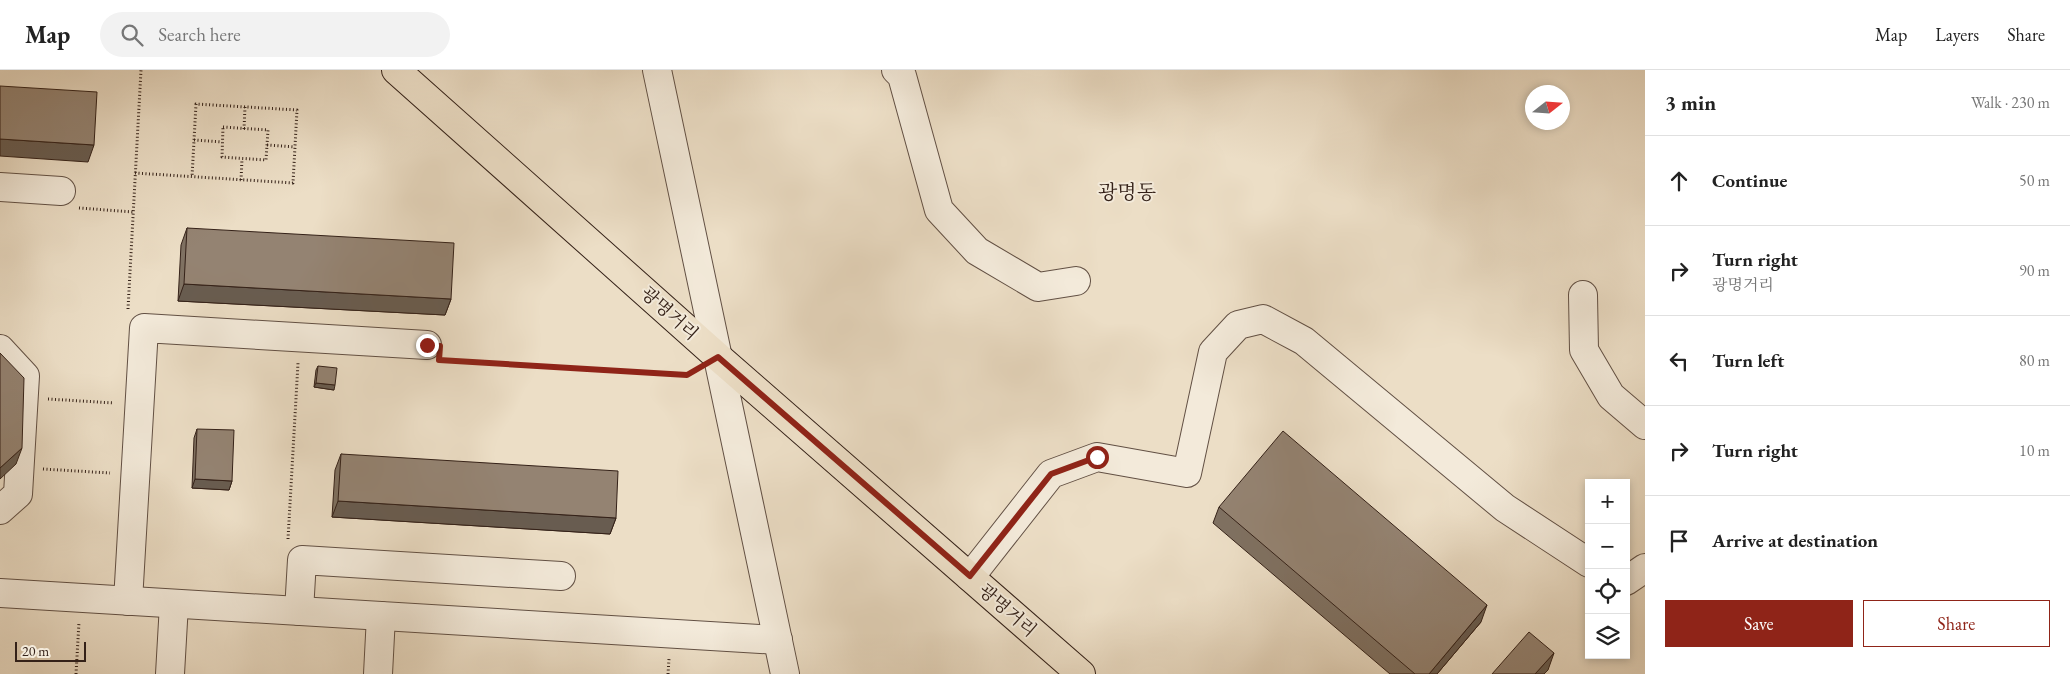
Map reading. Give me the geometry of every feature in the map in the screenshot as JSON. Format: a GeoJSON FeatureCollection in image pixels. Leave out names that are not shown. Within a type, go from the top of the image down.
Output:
{"type":"FeatureCollection","features":[{"type":"Feature","properties":{"kind":"main road","name":"광명거리"},"geometry":{"type":"LineString","coordinates":[[396,70],[718,357],[1081,674]]}},
{"type":"Feature","properties":{"kind":"street"},"geometry":{"type":"LineString","coordinates":[[657,70],[785,674]]}},
{"type":"Feature","properties":{"kind":"street"},"geometry":{"type":"LineString","coordinates":[[896,70],[902,76],[938,210],[977,251],[1038,287],[1076,281]]}},
{"type":"Feature","properties":{"kind":"street"},"geometry":{"type":"LineString","coordinates":[[0,187],[61,191]]}},
{"type":"Feature","properties":{"kind":"street"},"geometry":{"type":"LineString","coordinates":[[1583,295],[1584,350],[1611,396],[1645,425]]}},
{"type":"Feature","properties":{"kind":"street"},"geometry":{"type":"LineString","coordinates":[[970,576],[1051,474],[1097,457],[1187,473],[1213,352],[1238,325],[1263,319],[1304,341],[1505,508],[1585,560]]}},
{"type":"Feature","properties":{"kind":"street"},"geometry":{"type":"LineString","coordinates":[[128,601],[144,328],[300,338],[330,350],[427,345]]}},
{"type":"Feature","properties":{"kind":"street"},"geometry":{"type":"LineString","coordinates":[[0,349],[25,376],[18,494],[0,510]]}},
{"type":"Feature","properties":{"kind":"street"},"geometry":{"type":"LineString","coordinates":[[299,611],[302,560],[561,576]]}},
{"type":"Feature","properties":{"kind":"street"},"geometry":{"type":"LineString","coordinates":[[1630,578],[1645,568]]}},
{"type":"Feature","properties":{"kind":"street"},"geometry":{"type":"LineString","coordinates":[[0,593],[778,640]]}},
{"type":"Feature","properties":{"kind":"street"},"geometry":{"type":"LineString","coordinates":[[170,674],[174,604]]}},
{"type":"Feature","properties":{"kind":"street"},"geometry":{"type":"LineString","coordinates":[[379,674],[381,616]]}},
{"type":"Feature","properties":{"kind":"path"},"geometry":{"type":"LineString","coordinates":[[141,70],[126,327],[144,328]]}},
{"type":"Feature","properties":{"kind":"path"},"geometry":{"type":"LineString","coordinates":[[135,173],[192,177],[293,183],[297,110],[196,104],[192,177]]}},
{"type":"Feature","properties":{"kind":"path"},"geometry":{"type":"LineString","coordinates":[[244,129],[245,107]]}},
{"type":"Feature","properties":{"kind":"path"},"geometry":{"type":"LineString","coordinates":[[223,127],[244,129],[268,130],[266,160],[222,157],[223,127]]}},
{"type":"Feature","properties":{"kind":"path"},"geometry":{"type":"LineString","coordinates":[[194,140],[222,142]]}},
{"type":"Feature","properties":{"kind":"path"},"geometry":{"type":"LineString","coordinates":[[267,145],[295,147]]}},
{"type":"Feature","properties":{"kind":"path"},"geometry":{"type":"LineString","coordinates":[[241,180],[242,159]]}},
{"type":"Feature","properties":{"kind":"path"},"geometry":{"type":"LineString","coordinates":[[61,191],[70,192],[70,208],[133,212]]}},
{"type":"Feature","properties":{"kind":"path"},"geometry":{"type":"LineString","coordinates":[[300,338],[287,559],[302,560]]}},
{"type":"Feature","properties":{"kind":"path"},"geometry":{"type":"LineString","coordinates":[[427,345],[440,346],[439,360],[687,375],[718,357]]}},
{"type":"Feature","properties":{"kind":"path"},"geometry":{"type":"LineString","coordinates":[[24,398],[139,404]]}},
{"type":"Feature","properties":{"kind":"path"},"geometry":{"type":"LineString","coordinates":[[20,468],[135,475]]}},
{"type":"Feature","properties":{"kind":"path"},"geometry":{"type":"LineString","coordinates":[[76,674],[80,598]]}},
{"type":"Feature","properties":{"kind":"building"},"geometry":{"type":"Polygon","coordinates":[[[0,86],[97,92],[94,145],[0,139],[0,86]]]}},
{"type":"Feature","properties":{"kind":"building"},"geometry":{"type":"Polygon","coordinates":[[[187,228],[454,243],[451,299],[184,284],[187,228]]]}},
{"type":"Feature","properties":{"kind":"building"},"geometry":{"type":"Polygon","coordinates":[[[0,353],[24,378],[22,448],[0,468],[0,353]]]}},
{"type":"Feature","properties":{"kind":"building"},"geometry":{"type":"Polygon","coordinates":[[[318,366],[337,368],[335,385],[316,383],[318,366]]]}},
{"type":"Feature","properties":{"kind":"building"},"geometry":{"type":"Polygon","coordinates":[[[197,429],[234,430],[232,481],[195,479],[197,429]]]}},
{"type":"Feature","properties":{"kind":"building"},"geometry":{"type":"Polygon","coordinates":[[[1283,431],[1487,605],[1429,674],[1415,674],[1219,507],[1283,431]]]}},
{"type":"Feature","properties":{"kind":"building"},"geometry":{"type":"Polygon","coordinates":[[[341,454],[618,471],[616,518],[338,501],[341,454]]]}},
{"type":"Feature","properties":{"kind":"building"},"geometry":{"type":"Polygon","coordinates":[[[1529,632],[1554,653],[1535,674],[1492,674],[1529,632]]]}},
{"type":"Feature","properties":{"kind":"district","name":"광명동"},"geometry":{"type":"Point","coordinates":[1127,192]}},
{"type":"Feature","properties":{"kind":"route"},"geometry":{"type":"LineString","coordinates":[[427,345],[440,346],[439,360],[687,375],[718,357],[970,576],[1051,474],[1097,457]]}}]}
